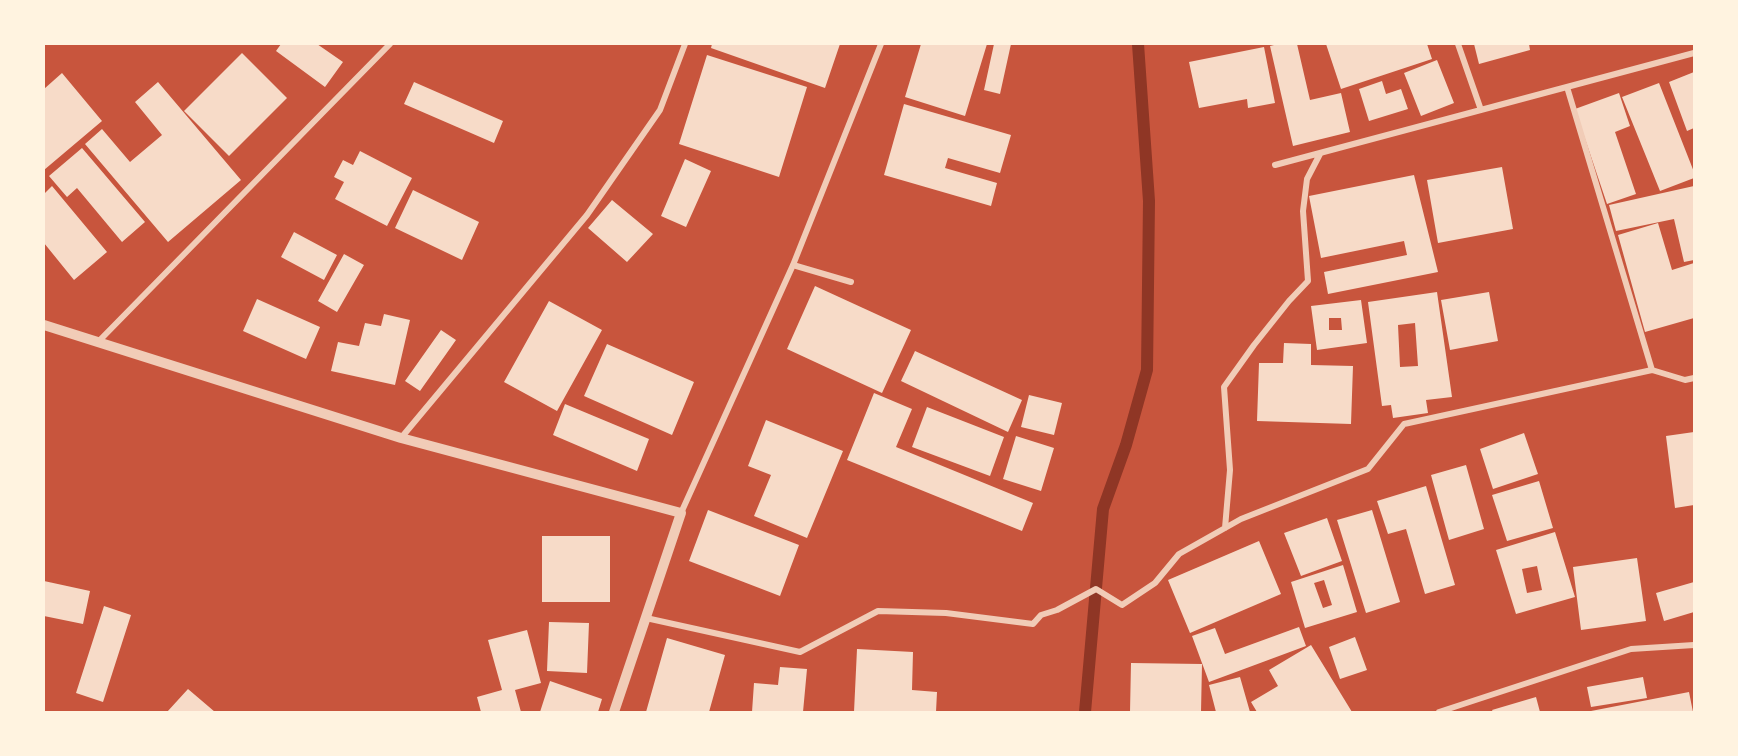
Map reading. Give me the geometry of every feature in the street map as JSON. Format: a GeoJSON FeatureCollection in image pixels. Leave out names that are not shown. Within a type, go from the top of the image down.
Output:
{"type":"FeatureCollection","features":[{"type":"Feature","properties":{"kind":"street"},"geometry":{"type":"LineString","coordinates":[[98,342],[390,44]]}},
{"type":"Feature","properties":{"kind":"street"},"geometry":{"type":"LineString","coordinates":[[401,438],[587,215],[660,110],[685,44]]}},
{"type":"Feature","properties":{"kind":"street"},"geometry":{"type":"LineString","coordinates":[[614,712],[681,513],[793,265],[880,44]]}},
{"type":"Feature","properties":{"kind":"street"},"geometry":{"type":"LineString","coordinates":[[1458,44],[1481,110]]}},
{"type":"Feature","properties":{"kind":"street"},"geometry":{"type":"LineString","coordinates":[[1275,165],[1695,53]]}},
{"type":"Feature","properties":{"kind":"street"},"geometry":{"type":"LineString","coordinates":[[1567,87],[1652,370]]}},
{"type":"Feature","properties":{"kind":"street"},"geometry":{"type":"LineString","coordinates":[[1225,528],[1230,470],[1224,387],[1254,345],[1308,281],[1303,211],[1307,179],[1320,154]]}},
{"type":"Feature","properties":{"kind":"street"},"geometry":{"type":"LineString","coordinates":[[793,265],[851,282]]}},
{"type":"Feature","properties":{"kind":"street"},"geometry":{"type":"LineString","coordinates":[[44,325],[401,438],[681,513]]}},
{"type":"Feature","properties":{"kind":"street"},"geometry":{"type":"LineString","coordinates":[[646,618],[800,652],[878,611],[946,613],[1034,624],[1041,615],[1057,610],[1096,589],[1122,605],[1155,583],[1179,554],[1241,519],[1368,469],[1404,424],[1652,370],[1685,380],[1695,378]]}},
{"type":"Feature","properties":{"kind":"street"},"geometry":{"type":"LineString","coordinates":[[1439,712],[1631,649],[1695,645]]}},
{"type":"Feature","properties":{"kind":"building"},"geometry":{"type":"Polygon","coordinates":[[[281,44],[317,44],[343,62],[325,87],[276,51],[281,44]]]}},
{"type":"Feature","properties":{"kind":"building"},"geometry":{"type":"Polygon","coordinates":[[[712,44],[840,44],[825,88],[711,48],[712,44]]]}},
{"type":"Feature","properties":{"kind":"building"},"geometry":{"type":"Polygon","coordinates":[[[921,44],[987,44],[965,116],[905,97],[921,44]]]}},
{"type":"Feature","properties":{"kind":"building"},"geometry":{"type":"Polygon","coordinates":[[[994,44],[1011,44],[1000,94],[984,90],[994,44]]]}},
{"type":"Feature","properties":{"kind":"building"},"geometry":{"type":"Polygon","coordinates":[[[1297,44],[1310,100],[1341,93],[1350,132],[1293,146],[1270,46],[1297,44]]]}},
{"type":"Feature","properties":{"kind":"building"},"geometry":{"type":"Polygon","coordinates":[[[1326,44],[1427,44],[1432,59],[1341,89],[1326,44]]]}},
{"type":"Feature","properties":{"kind":"building"},"geometry":{"type":"Polygon","coordinates":[[[1474,44],[1529,44],[1530,50],[1479,64],[1474,44]]]}},
{"type":"Feature","properties":{"kind":"building"},"geometry":{"type":"Polygon","coordinates":[[[1264,47],[1275,103],[1248,108],[1247,99],[1199,108],[1189,62],[1264,47]]]}},
{"type":"Feature","properties":{"kind":"building"},"geometry":{"type":"Polygon","coordinates":[[[242,53],[287,98],[229,156],[184,111],[242,53]]]}},
{"type":"Feature","properties":{"kind":"building"},"geometry":{"type":"Polygon","coordinates":[[[707,55],[807,87],[779,177],[679,144],[707,55]]]}},
{"type":"Feature","properties":{"kind":"building"},"geometry":{"type":"Polygon","coordinates":[[[1437,60],[1454,103],[1421,116],[1404,73],[1437,60]]]}},
{"type":"Feature","properties":{"kind":"building"},"geometry":{"type":"Polygon","coordinates":[[[1694,72],[1694,128],[1687,131],[1669,82],[1694,72]]]}},
{"type":"Feature","properties":{"kind":"building"},"geometry":{"type":"Polygon","coordinates":[[[62,73],[102,121],[44,170],[44,89],[62,73]]]}},
{"type":"Feature","properties":{"kind":"building"},"geometry":{"type":"Polygon","coordinates":[[[1382,81],[1386,94],[1401,89],[1408,109],[1369,121],[1359,89],[1382,81]]]}},
{"type":"Feature","properties":{"kind":"building"},"geometry":{"type":"Polygon","coordinates":[[[158,82],[241,180],[168,242],[85,144],[102,129],[130,162],[162,135],[135,102],[158,82]]]}},
{"type":"Feature","properties":{"kind":"building"},"geometry":{"type":"Polygon","coordinates":[[[414,82],[503,121],[494,143],[404,104],[414,82]]]}},
{"type":"Feature","properties":{"kind":"building"},"geometry":{"type":"Polygon","coordinates":[[[1659,83],[1694,172],[1694,178],[1660,191],[1622,97],[1659,83]]]}},
{"type":"Feature","properties":{"kind":"building"},"geometry":{"type":"Polygon","coordinates":[[[1619,93],[1630,126],[1615,132],[1636,194],[1607,204],[1575,109],[1619,93]]]}},
{"type":"Feature","properties":{"kind":"building"},"geometry":{"type":"Polygon","coordinates":[[[904,104],[1011,135],[1000,173],[948,158],[945,168],[997,183],[991,206],[884,175],[904,104]]]}},
{"type":"Feature","properties":{"kind":"building"},"geometry":{"type":"Polygon","coordinates":[[[82,148],[145,222],[122,242],[77,188],[67,197],[49,176],[82,148]]]}},
{"type":"Feature","properties":{"kind":"building"},"geometry":{"type":"Polygon","coordinates":[[[360,151],[412,178],[387,226],[335,199],[344,182],[334,177],[343,160],[353,165],[360,151]]]}},
{"type":"Feature","properties":{"kind":"building"},"geometry":{"type":"Polygon","coordinates":[[[685,159],[711,171],[686,227],[661,216],[685,159]]]}},
{"type":"Feature","properties":{"kind":"building"},"geometry":{"type":"Polygon","coordinates":[[[1502,167],[1513,229],[1438,243],[1427,180],[1502,167]]]}},
{"type":"Feature","properties":{"kind":"building"},"geometry":{"type":"Polygon","coordinates":[[[1414,175],[1438,272],[1328,294],[1324,272],[1407,255],[1404,241],[1321,258],[1309,196],[1414,175]]]}},
{"type":"Feature","properties":{"kind":"building"},"geometry":{"type":"Polygon","coordinates":[[[52,186],[107,252],[74,280],[44,243],[44,194],[52,186]]]}},
{"type":"Feature","properties":{"kind":"building"},"geometry":{"type":"Polygon","coordinates":[[[1694,186],[1694,260],[1684,262],[1674,219],[1616,231],[1609,205],[1694,186]]]}},
{"type":"Feature","properties":{"kind":"building"},"geometry":{"type":"Polygon","coordinates":[[[413,190],[479,222],[462,260],[395,228],[413,190]]]}},
{"type":"Feature","properties":{"kind":"building"},"geometry":{"type":"Polygon","coordinates":[[[612,200],[653,234],[627,262],[588,228],[612,200]]]}},
{"type":"Feature","properties":{"kind":"building"},"geometry":{"type":"Polygon","coordinates":[[[1658,223],[1672,270],[1694,263],[1694,318],[1645,332],[1618,235],[1658,223]]]}},
{"type":"Feature","properties":{"kind":"building"},"geometry":{"type":"Polygon","coordinates":[[[294,232],[337,255],[324,280],[281,257],[294,232]]]}},
{"type":"Feature","properties":{"kind":"building"},"geometry":{"type":"Polygon","coordinates":[[[344,254],[364,265],[337,312],[318,301],[344,254]]]}},
{"type":"Feature","properties":{"kind":"building"},"geometry":{"type":"Polygon","coordinates":[[[815,286],[911,330],[882,393],[787,349],[815,286]]]}},
{"type":"Feature","properties":{"kind":"building"},"geometry":{"type":"Polygon","coordinates":[[[1437,292],[1452,397],[1426,400],[1428,413],[1393,418],[1391,405],[1382,406],[1368,302],[1437,292]],[[1415,323],[1398,325],[1400,367],[1418,366],[1415,323]]]}},
{"type":"Feature","properties":{"kind":"building"},"geometry":{"type":"Polygon","coordinates":[[[1489,292],[1498,341],[1450,350],[1441,300],[1489,292]]]}},
{"type":"Feature","properties":{"kind":"building"},"geometry":{"type":"Polygon","coordinates":[[[257,299],[320,327],[306,359],[243,331],[257,299]]]}},
{"type":"Feature","properties":{"kind":"building"},"geometry":{"type":"Polygon","coordinates":[[[1361,300],[1367,343],[1317,350],[1311,306],[1361,300]],[[1329,318],[1329,330],[1342,330],[1341,318],[1329,318]]]}},
{"type":"Feature","properties":{"kind":"building"},"geometry":{"type":"Polygon","coordinates":[[[549,301],[602,330],[557,411],[504,382],[549,301]]]}},
{"type":"Feature","properties":{"kind":"building"},"geometry":{"type":"Polygon","coordinates":[[[384,314],[410,320],[395,385],[331,371],[338,342],[359,346],[365,323],[381,326],[384,314]]]}},
{"type":"Feature","properties":{"kind":"building"},"geometry":{"type":"Polygon","coordinates":[[[441,330],[456,340],[420,391],[405,381],[441,330]]]}},
{"type":"Feature","properties":{"kind":"building"},"geometry":{"type":"Polygon","coordinates":[[[1284,343],[1311,344],[1311,365],[1353,366],[1351,424],[1257,421],[1259,363],[1283,363],[1284,343]]]}},
{"type":"Feature","properties":{"kind":"building"},"geometry":{"type":"Polygon","coordinates":[[[607,344],[694,382],[672,435],[584,396],[607,344]]]}},
{"type":"Feature","properties":{"kind":"building"},"geometry":{"type":"Polygon","coordinates":[[[915,351],[1022,400],[1008,432],[901,381],[915,351]]]}},
{"type":"Feature","properties":{"kind":"building"},"geometry":{"type":"Polygon","coordinates":[[[874,393],[912,409],[896,447],[1033,503],[1022,531],[847,460],[874,393]]]}},
{"type":"Feature","properties":{"kind":"building"},"geometry":{"type":"Polygon","coordinates":[[[1029,395],[1062,403],[1054,435],[1021,427],[1029,395]]]}},
{"type":"Feature","properties":{"kind":"building"},"geometry":{"type":"Polygon","coordinates":[[[565,404],[649,439],[637,471],[553,435],[565,404]]]}},
{"type":"Feature","properties":{"kind":"building"},"geometry":{"type":"Polygon","coordinates":[[[927,407],[1004,437],[990,476],[912,447],[927,407]]]}},
{"type":"Feature","properties":{"kind":"building"},"geometry":{"type":"Polygon","coordinates":[[[766,420],[843,451],[807,538],[754,516],[771,475],[748,466],[766,420]]]}},
{"type":"Feature","properties":{"kind":"building"},"geometry":{"type":"Polygon","coordinates":[[[1694,432],[1694,505],[1675,508],[1666,436],[1694,432]]]}},
{"type":"Feature","properties":{"kind":"building"},"geometry":{"type":"Polygon","coordinates":[[[1524,433],[1538,474],[1493,489],[1480,449],[1524,433]]]}},
{"type":"Feature","properties":{"kind":"building"},"geometry":{"type":"Polygon","coordinates":[[[1016,436],[1054,448],[1041,491],[1003,479],[1016,436]]]}},
{"type":"Feature","properties":{"kind":"building"},"geometry":{"type":"Polygon","coordinates":[[[1466,465],[1484,529],[1449,540],[1431,475],[1466,465]]]}},
{"type":"Feature","properties":{"kind":"building"},"geometry":{"type":"Polygon","coordinates":[[[1539,481],[1553,528],[1507,541],[1492,495],[1539,481]]]}},
{"type":"Feature","properties":{"kind":"building"},"geometry":{"type":"Polygon","coordinates":[[[1426,486],[1455,585],[1425,594],[1406,529],[1388,534],[1377,501],[1426,486]]]}},
{"type":"Feature","properties":{"kind":"building"},"geometry":{"type":"Polygon","coordinates":[[[708,510],[799,545],[780,596],[689,561],[708,510]]]}},
{"type":"Feature","properties":{"kind":"building"},"geometry":{"type":"Polygon","coordinates":[[[1372,510],[1400,602],[1366,613],[1337,520],[1372,510]]]}},
{"type":"Feature","properties":{"kind":"building"},"geometry":{"type":"Polygon","coordinates":[[[1327,518],[1342,561],[1301,576],[1284,533],[1327,518]]]}},
{"type":"Feature","properties":{"kind":"building"},"geometry":{"type":"Polygon","coordinates":[[[1555,532],[1575,597],[1516,614],[1496,550],[1555,532]],[[1537,566],[1522,569],[1527,593],[1542,590],[1537,566]]]}},
{"type":"Feature","properties":{"kind":"building"},"geometry":{"type":"Polygon","coordinates":[[[542,536],[610,536],[610,602],[542,602],[542,536]]]}},
{"type":"Feature","properties":{"kind":"building"},"geometry":{"type":"Polygon","coordinates":[[[1259,541],[1281,594],[1190,633],[1168,580],[1259,541]]]}},
{"type":"Feature","properties":{"kind":"building"},"geometry":{"type":"Polygon","coordinates":[[[1637,558],[1646,621],[1581,630],[1573,567],[1637,558]]]}},
{"type":"Feature","properties":{"kind":"building"},"geometry":{"type":"Polygon","coordinates":[[[1343,565],[1357,612],[1305,628],[1291,582],[1343,565]],[[1324,580],[1314,583],[1323,608],[1332,605],[1324,580]]]}},
{"type":"Feature","properties":{"kind":"building"},"geometry":{"type":"Polygon","coordinates":[[[44,581],[90,591],[83,624],[44,616],[44,581]]]}},
{"type":"Feature","properties":{"kind":"building"},"geometry":{"type":"Polygon","coordinates":[[[1694,582],[1694,612],[1664,621],[1656,593],[1694,582]]]}},
{"type":"Feature","properties":{"kind":"building"},"geometry":{"type":"Polygon","coordinates":[[[104,606],[131,615],[103,702],[76,693],[104,606]]]}},
{"type":"Feature","properties":{"kind":"building"},"geometry":{"type":"Polygon","coordinates":[[[549,622],[589,623],[587,673],[547,671],[549,622]]]}},
{"type":"Feature","properties":{"kind":"building"},"geometry":{"type":"Polygon","coordinates":[[[1299,627],[1306,646],[1209,682],[1192,636],[1215,628],[1225,654],[1299,627]]]}},
{"type":"Feature","properties":{"kind":"building"},"geometry":{"type":"Polygon","coordinates":[[[527,630],[541,683],[515,690],[521,712],[481,712],[477,697],[502,690],[488,640],[527,630]]]}},
{"type":"Feature","properties":{"kind":"building"},"geometry":{"type":"Polygon","coordinates":[[[1355,637],[1367,670],[1340,679],[1329,647],[1355,637]]]}},
{"type":"Feature","properties":{"kind":"building"},"geometry":{"type":"Polygon","coordinates":[[[667,638],[725,655],[709,712],[646,712],[667,638]]]}},
{"type":"Feature","properties":{"kind":"building"},"geometry":{"type":"Polygon","coordinates":[[[1311,645],[1352,712],[1257,712],[1251,702],[1278,686],[1269,670],[1311,645]]]}},
{"type":"Feature","properties":{"kind":"building"},"geometry":{"type":"Polygon","coordinates":[[[857,649],[913,652],[912,690],[937,692],[936,712],[854,712],[857,649]]]}},
{"type":"Feature","properties":{"kind":"building"},"geometry":{"type":"Polygon","coordinates":[[[1131,663],[1202,664],[1201,712],[1130,712],[1131,663]]]}},
{"type":"Feature","properties":{"kind":"building"},"geometry":{"type":"Polygon","coordinates":[[[780,667],[807,669],[803,712],[752,712],[754,683],[778,685],[780,667]]]}},
{"type":"Feature","properties":{"kind":"building"},"geometry":{"type":"Polygon","coordinates":[[[1240,677],[1250,712],[1216,712],[1209,685],[1240,677]]]}},
{"type":"Feature","properties":{"kind":"building"},"geometry":{"type":"Polygon","coordinates":[[[1643,677],[1647,698],[1591,707],[1587,687],[1643,677]]]}},
{"type":"Feature","properties":{"kind":"building"},"geometry":{"type":"Polygon","coordinates":[[[550,681],[602,699],[598,712],[540,712],[550,681]]]}},
{"type":"Feature","properties":{"kind":"building"},"geometry":{"type":"Polygon","coordinates":[[[188,689],[215,712],[167,712],[188,689]]]}},
{"type":"Feature","properties":{"kind":"building"},"geometry":{"type":"Polygon","coordinates":[[[1689,692],[1693,712],[1591,712],[1591,711],[1689,692]]]}},
{"type":"Feature","properties":{"kind":"building"},"geometry":{"type":"Polygon","coordinates":[[[1536,697],[1540,712],[1493,712],[1492,710],[1536,697]]]}},
{"type":"Feature","properties":{"kind":"waterway"},"geometry":{"type":"LineString","coordinates":[[1085,712],[1103,509],[1126,445],[1147,370],[1149,201],[1138,44]]}}]}
